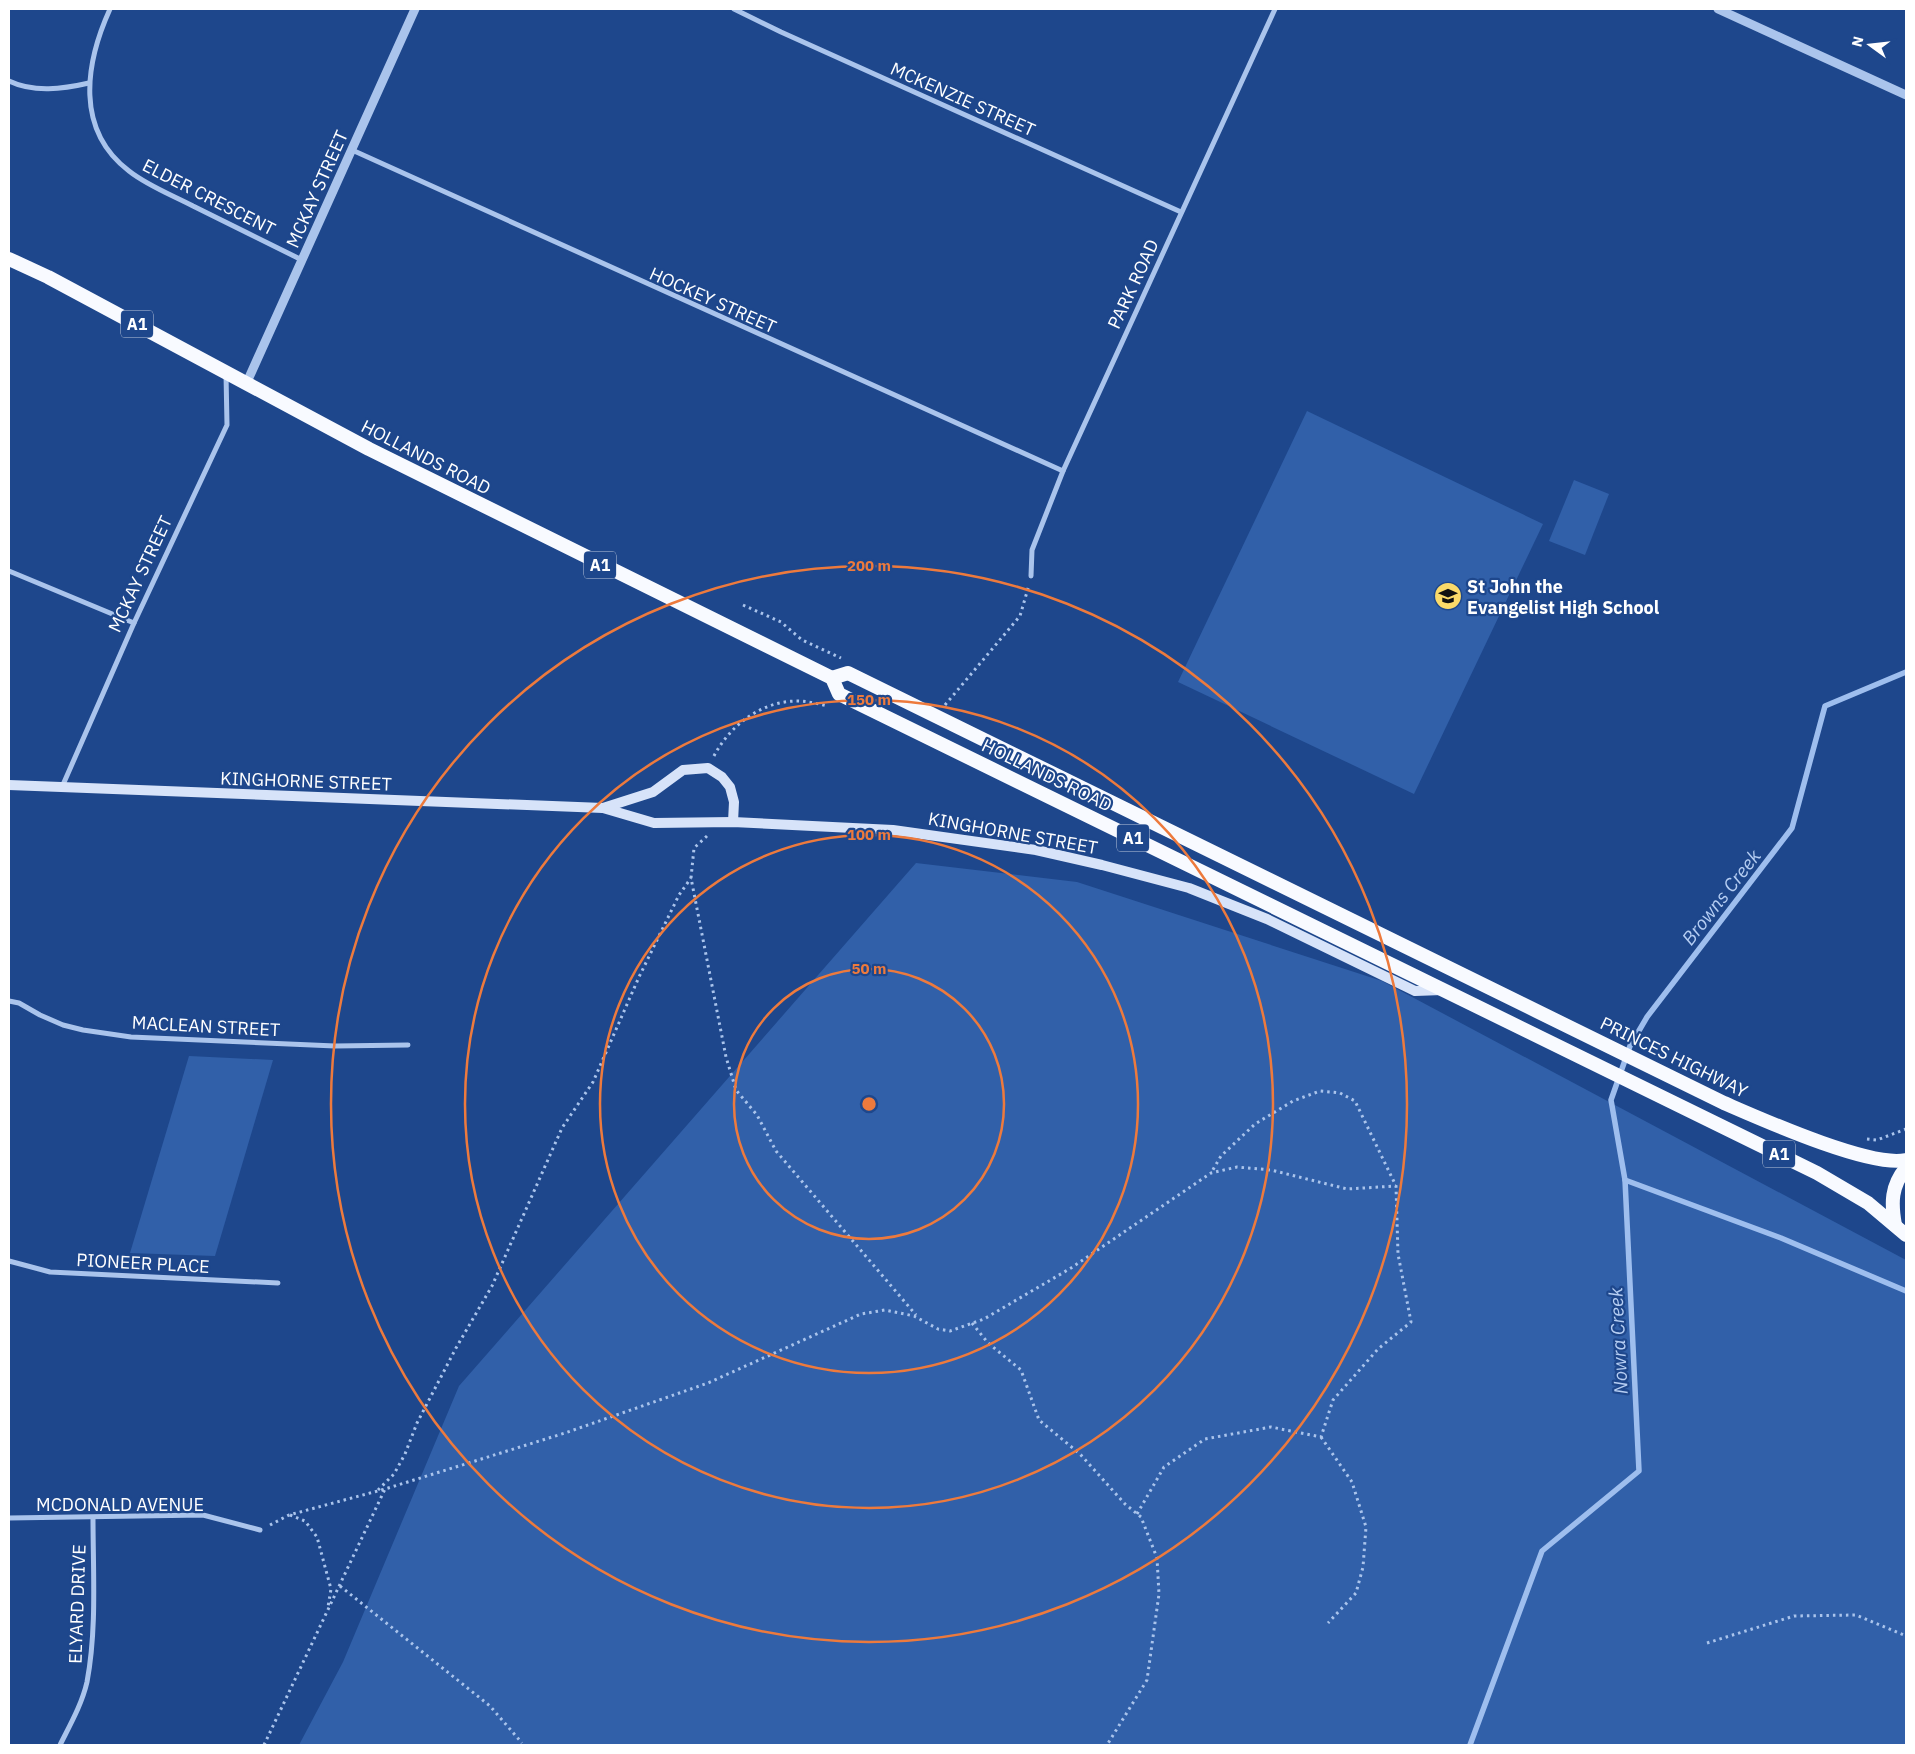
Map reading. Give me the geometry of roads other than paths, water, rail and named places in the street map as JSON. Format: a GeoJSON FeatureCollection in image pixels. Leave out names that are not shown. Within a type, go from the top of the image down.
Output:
{"type":"FeatureCollection","features":[{"type":"Feature","properties":{"kind":"highway","name":"HOLLANDS ROAD"},"geometry":{"type":"LineString","coordinates":[[9,259],[226,370],[369,449],[484,508],[832,678],[839,694],[1442,990]]}},
{"type":"Feature","properties":{"kind":"highway","name":"HOLLANDS ROAD"},"geometry":{"type":"LineString","coordinates":[[832,678],[848,673],[1434,961]]}},
{"type":"Feature","properties":{"kind":"highway","name":"PRINCES HIGHWAY"},"geometry":{"type":"LineString","coordinates":[[1434,961],[1665,1074],[1783,1129],[1878,1160],[1906,1160]]}},
{"type":"Feature","properties":{"kind":"highway","name":"A1"},"geometry":{"type":"LineString","coordinates":[[1442,990],[1845,1188],[1868,1203],[1906,1235]]}},
{"type":"Feature","properties":{"kind":"highway"},"geometry":{"type":"LineString","coordinates":[[1896,1225],[1892,1207],[1893,1189],[1906,1168]]}},
{"type":"Feature","properties":{"kind":"main road","name":"KINGHORNE STREET"},"geometry":{"type":"LineString","coordinates":[[602,808],[654,792],[683,770],[708,768],[722,777],[730,787],[734,802],[733,822]]}},
{"type":"Feature","properties":{"kind":"main road","name":"KINGHORNE STREET"},"geometry":{"type":"LineString","coordinates":[[9,786],[602,808],[654,823],[733,822],[893,830],[1036,850],[1190,888],[1258,916],[1415,991],[1442,990]]}},
{"type":"Feature","properties":{"kind":"street","name":"ELDER CRESCENT"},"geometry":{"type":"LineString","coordinates":[[110,9],[98,38],[89,83],[93,124],[108,149],[129,171],[302,260]]}},
{"type":"Feature","properties":{"kind":"street","name":"MCKAY STREET"},"geometry":{"type":"LineString","coordinates":[[246,382],[415,9]]}},
{"type":"Feature","properties":{"kind":"street","name":"MCKENZIE STREET"},"geometry":{"type":"LineString","coordinates":[[734,9],[781,32],[1181,212]]}},
{"type":"Feature","properties":{"kind":"street","name":"PARK ROAD"},"geometry":{"type":"LineString","coordinates":[[1031,576],[1032,550],[1063,471],[1274,9]]}},
{"type":"Feature","properties":{"kind":"street"},"geometry":{"type":"LineString","coordinates":[[1718,9],[1906,95]]}},
{"type":"Feature","properties":{"kind":"street"},"geometry":{"type":"LineString","coordinates":[[9,81],[19,86],[60,90],[89,83]]}},
{"type":"Feature","properties":{"kind":"street","name":"HOCKEY STREET"},"geometry":{"type":"LineString","coordinates":[[352,150],[1063,471]]}},
{"type":"Feature","properties":{"kind":"street","name":"MCKAY STREET"},"geometry":{"type":"LineString","coordinates":[[61,788],[134,622],[227,425],[226,370]]}},
{"type":"Feature","properties":{"kind":"street"},"geometry":{"type":"LineString","coordinates":[[9,571],[134,622]]}},
{"type":"Feature","properties":{"kind":"street","name":"MACLEAN STREET"},"geometry":{"type":"LineString","coordinates":[[9,1001],[19,1002],[40,1015],[83,1030],[131,1037],[335,1046],[408,1046]]}},
{"type":"Feature","properties":{"kind":"street","name":"PIONEER PLACE"},"geometry":{"type":"LineString","coordinates":[[9,1261],[50,1272],[278,1283]]}},
{"type":"Feature","properties":{"kind":"street","name":"MCDONALD AVENUE"},"geometry":{"type":"LineString","coordinates":[[9,1518],[203,1515],[260,1530]]}},
{"type":"Feature","properties":{"kind":"street","name":"ELYARD DRIVE"},"geometry":{"type":"LineString","coordinates":[[60,1745],[75,1716],[86,1684],[92,1642],[93,1518]]}},
{"type":"Feature","properties":{"kind":"waterway","name":"Browns Creek"},"geometry":{"type":"LineString","coordinates":[[1625,1180],[1611,1100],[1630,1046],[1647,1017],[1792,828],[1825,706],[1906,672]]}},
{"type":"Feature","properties":{"kind":"waterway","name":"Nowra Creek"},"geometry":{"type":"LineString","coordinates":[[1470,1745],[1542,1551],[1639,1471],[1625,1180],[1781,1238],[1906,1291]]}},
{"type":"Feature","properties":{"kind":"place","name":"St John the Evangelist High School"},"geometry":{"type":"Point","coordinates":[1448,596]}}]}
